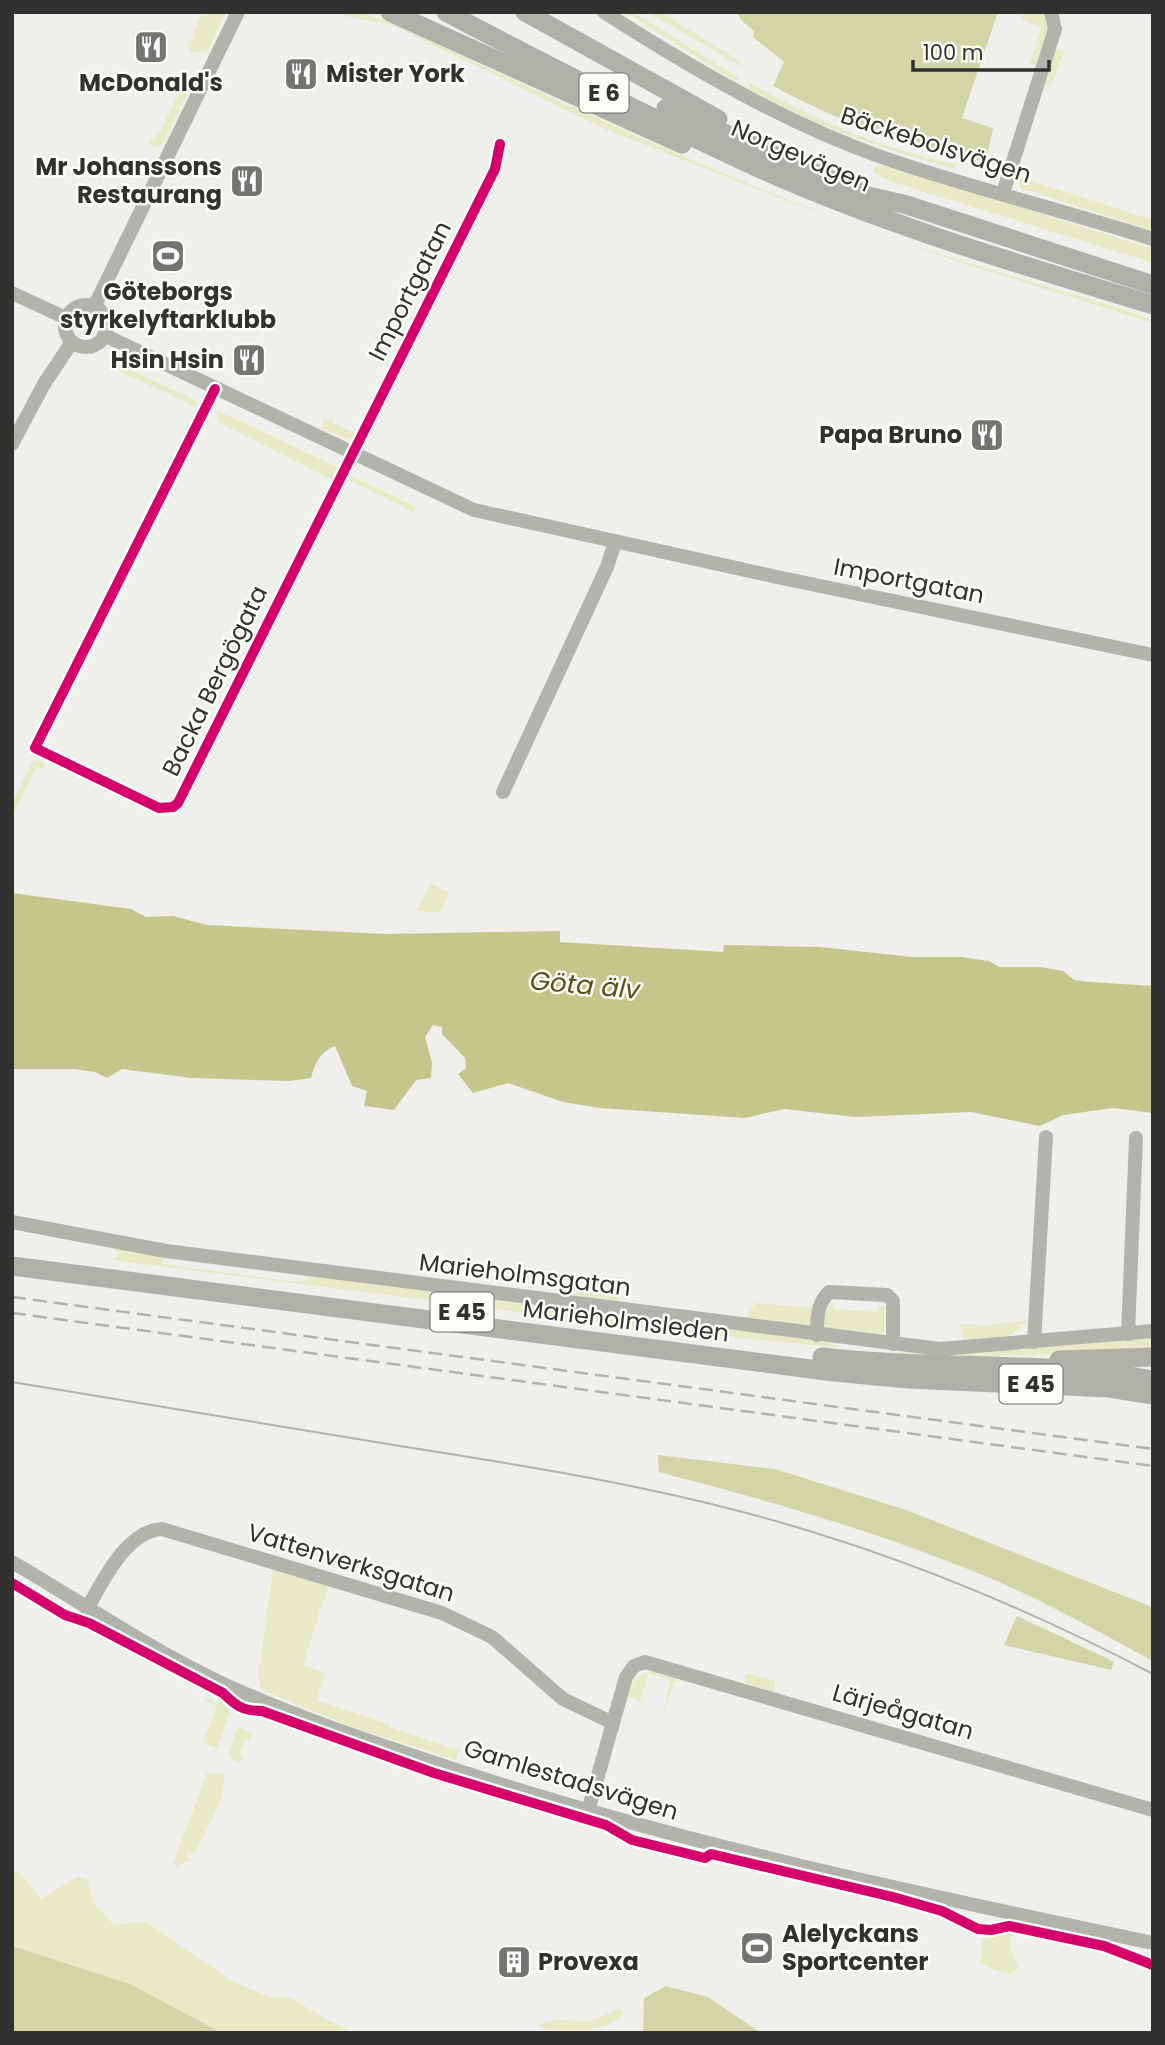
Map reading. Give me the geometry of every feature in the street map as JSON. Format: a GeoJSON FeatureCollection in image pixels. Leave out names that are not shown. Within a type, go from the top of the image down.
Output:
{"type":"FeatureCollection","features":[{"type":"Feature","properties":{"kind":"highway"},"geometry":{"type":"LineString","coordinates":[[390,12],[634,124],[692,148],[765,170]]}},
{"type":"Feature","properties":{"kind":"highway","name":"Norgevägen"},"geometry":{"type":"LineString","coordinates":[[446,12],[553,68],[765,170],[1001,258],[1153,305]]}},
{"type":"Feature","properties":{"kind":"highway","name":"Norgevägen"},"geometry":{"type":"LineString","coordinates":[[474,12],[684,117],[868,196],[907,205],[1153,285]]}},
{"type":"Feature","properties":{"kind":"highway"},"geometry":{"type":"LineString","coordinates":[[525,12],[776,149],[807,170]]}},
{"type":"Feature","properties":{"kind":"highway","name":"Marieholmsleden"},"geometry":{"type":"LineString","coordinates":[[12,1253],[838,1359],[1095,1372],[1153,1380]]}},
{"type":"Feature","properties":{"kind":"highway","name":"Marieholmsleden"},"geometry":{"type":"LineString","coordinates":[[12,1266],[834,1372],[908,1379],[1109,1388],[1153,1395]]}},
{"type":"Feature","properties":{"kind":"highway"},"geometry":{"type":"LineString","coordinates":[[985,1366],[1153,1357]]}},
{"type":"Feature","properties":{"kind":"street"},"geometry":{"type":"LineString","coordinates":[[94,307],[238,12]]}},
{"type":"Feature","properties":{"kind":"street"},"geometry":{"type":"LineString","coordinates":[[1003,193],[1055,29],[1051,12]]}},
{"type":"Feature","properties":{"kind":"street","name":"Bäckebolsvägen"},"geometry":{"type":"LineString","coordinates":[[610,14],[736,91],[823,133],[887,159],[1153,239]]}},
{"type":"Feature","properties":{"kind":"street","name":"Importgatan"},"geometry":{"type":"LineString","coordinates":[[352,454],[495,169],[499,144]]}},
{"type":"Feature","properties":{"kind":"street"},"geometry":{"type":"LineString","coordinates":[[12,293],[66,318]]}},
{"type":"Feature","properties":{"kind":"street"},"geometry":{"type":"LineString","coordinates":[[78,307],[94,307],[105,319],[104,335],[90,347],[72,342],[65,331],[66,318],[78,307]]}},
{"type":"Feature","properties":{"kind":"street","name":"Importgatan"},"geometry":{"type":"LineString","coordinates":[[104,335],[215,390],[474,510],[1153,655]]}},
{"type":"Feature","properties":{"kind":"street"},"geometry":{"type":"LineString","coordinates":[[12,444],[44,384],[72,342]]}},
{"type":"Feature","properties":{"kind":"street","name":"Backa Bergögata"},"geometry":{"type":"LineString","coordinates":[[215,390],[35,748],[159,808],[173,807],[178,803],[352,454]]}},
{"type":"Feature","properties":{"kind":"street"},"geometry":{"type":"LineString","coordinates":[[503,792],[607,567],[615,542]]}},
{"type":"Feature","properties":{"kind":"street"},"geometry":{"type":"LineString","coordinates":[[1034,1342],[1046,1137]]}},
{"type":"Feature","properties":{"kind":"street"},"geometry":{"type":"LineString","coordinates":[[1128,1334],[1136,1139]]}},
{"type":"Feature","properties":{"kind":"street","name":"Marieholmsgatan"},"geometry":{"type":"LineString","coordinates":[[12,1222],[166,1251],[893,1344],[951,1349],[1153,1331]]}},
{"type":"Feature","properties":{"kind":"street"},"geometry":{"type":"LineString","coordinates":[[817,1335],[817,1314],[823,1298],[829,1292],[887,1296],[893,1301],[893,1344]]}},
{"type":"Feature","properties":{"kind":"street","name":"Vattenverksgatan"},"geometry":{"type":"LineString","coordinates":[[87,1608],[134,1541],[151,1530],[162,1529],[442,1613],[492,1637],[563,1699],[611,1722]]}},
{"type":"Feature","properties":{"kind":"street","name":"Gamlestadsvägen"},"geometry":{"type":"LineString","coordinates":[[12,1562],[171,1657],[269,1703],[387,1748],[588,1811],[850,1878],[1153,1942]]}},
{"type":"Feature","properties":{"kind":"street","name":"Lärjeågatan"},"geometry":{"type":"LineString","coordinates":[[611,1722],[626,1677],[639,1663],[652,1662],[1153,1810]]}},
{"type":"Feature","properties":{"kind":"street"},"geometry":{"type":"LineString","coordinates":[[588,1811],[611,1722]]}},
{"type":"Feature","properties":{"kind":"shaded area"},"geometry":{"type":"Polygon","coordinates":[[[203,12],[225,12],[208,51],[191,53],[189,40],[193,41],[193,34],[203,12]]]}},
{"type":"Feature","properties":{"kind":"shaded area"},"geometry":{"type":"Polygon","coordinates":[[[343,12],[361,12],[398,26],[693,161],[872,231],[777,197],[605,129],[392,25],[345,16],[343,12]]]}},
{"type":"Feature","properties":{"kind":"shaded area"},"geometry":{"type":"Polygon","coordinates":[[[625,12],[633,12],[739,78],[735,81],[625,12]]]}},
{"type":"Feature","properties":{"kind":"shaded area"},"geometry":{"type":"Polygon","coordinates":[[[647,12],[660,12],[738,60],[743,67],[647,12]]]}},
{"type":"Feature","properties":{"kind":"shaded area"},"geometry":{"type":"Polygon","coordinates":[[[737,12],[998,12],[962,118],[993,128],[986,162],[877,133],[825,112],[773,86],[784,62],[753,37],[754,31],[741,20],[737,12]]]}},
{"type":"Feature","properties":{"kind":"shaded area"},"geometry":{"type":"Polygon","coordinates":[[[1023,12],[1043,12],[1051,23],[1038,65],[1030,64],[1042,27],[1021,20],[1023,12]]]}},
{"type":"Feature","properties":{"kind":"shaded area"},"geometry":{"type":"Polygon","coordinates":[[[1056,49],[1064,51],[1050,88],[1045,87],[1056,49]]]}},
{"type":"Feature","properties":{"kind":"shaded area"},"geometry":{"type":"Polygon","coordinates":[[[189,73],[194,80],[164,142],[159,147],[153,147],[149,141],[159,134],[189,73]]]}},
{"type":"Feature","properties":{"kind":"shaded area"},"geometry":{"type":"Polygon","coordinates":[[[750,83],[850,132],[901,150],[955,164],[955,169],[875,145],[823,125],[748,88],[750,83]]]}},
{"type":"Feature","properties":{"kind":"shaded area"},"geometry":{"type":"Polygon","coordinates":[[[876,165],[898,169],[1153,249],[1153,263],[889,181],[873,172],[876,165]]]}},
{"type":"Feature","properties":{"kind":"shaded area"},"geometry":{"type":"Polygon","coordinates":[[[1016,176],[1153,220],[1153,231],[1021,188],[1016,176]]]}},
{"type":"Feature","properties":{"kind":"shaded area"},"geometry":{"type":"Polygon","coordinates":[[[878,233],[1131,312],[1153,320],[1153,323],[962,263],[878,233]]]}},
{"type":"Feature","properties":{"kind":"shaded area"},"geometry":{"type":"Polygon","coordinates":[[[112,361],[195,400],[198,408],[107,365],[112,361]]]}},
{"type":"Feature","properties":{"kind":"shaded area"},"geometry":{"type":"Polygon","coordinates":[[[217,411],[339,468],[332,480],[218,422],[217,411]]]}},
{"type":"Feature","properties":{"kind":"shaded area"},"geometry":{"type":"Polygon","coordinates":[[[334,413],[332,422],[355,433],[351,441],[321,428],[324,418],[331,421],[334,413]]]}},
{"type":"Feature","properties":{"kind":"shaded area"},"geometry":{"type":"Polygon","coordinates":[[[347,475],[406,502],[415,508],[414,512],[345,478],[347,475]]]}},
{"type":"Feature","properties":{"kind":"shaded area"},"geometry":{"type":"Polygon","coordinates":[[[34,759],[46,764],[43,769],[37,767],[12,817],[12,803],[34,759]]]}},
{"type":"Feature","properties":{"kind":"shaded area"},"geometry":{"type":"Polygon","coordinates":[[[431,883],[449,893],[440,912],[416,911],[431,883]]]}},
{"type":"Feature","properties":{"kind":"shaded area"},"geometry":{"type":"Polygon","coordinates":[[[111,1247],[177,1259],[164,1258],[162,1264],[297,1282],[309,1280],[300,1274],[821,1340],[843,1348],[660,1330],[113,1260],[120,1254],[111,1247]]]}},
{"type":"Feature","properties":{"kind":"shaded area"},"geometry":{"type":"Polygon","coordinates":[[[579,1283],[598,1290],[618,1287],[619,1302],[578,1298],[574,1287],[579,1283]]]}},
{"type":"Feature","properties":{"kind":"shaded area"},"geometry":{"type":"Polygon","coordinates":[[[832,1302],[834,1309],[878,1312],[879,1306],[885,1306],[884,1334],[825,1328],[824,1317],[832,1302]]]}},
{"type":"Feature","properties":{"kind":"shaded area"},"geometry":{"type":"Polygon","coordinates":[[[755,1303],[812,1308],[810,1326],[745,1320],[755,1303]]]}},
{"type":"Feature","properties":{"kind":"shaded area"},"geometry":{"type":"Polygon","coordinates":[[[1028,1320],[1009,1337],[964,1342],[960,1324],[988,1325],[1028,1320]]]}},
{"type":"Feature","properties":{"kind":"shaded area"},"geometry":{"type":"Polygon","coordinates":[[[1153,1335],[1153,1348],[989,1356],[890,1352],[968,1353],[1153,1335]]]}},
{"type":"Feature","properties":{"kind":"shaded area"},"geometry":{"type":"Polygon","coordinates":[[[658,1455],[775,1469],[909,1511],[1142,1603],[1153,1608],[1153,1661],[1037,1599],[956,1564],[830,1520],[659,1472],[658,1455]]]}},
{"type":"Feature","properties":{"kind":"shaded area"},"geometry":{"type":"Polygon","coordinates":[[[273,1570],[328,1585],[303,1665],[325,1672],[317,1701],[390,1724],[389,1727],[454,1749],[460,1747],[456,1760],[349,1726],[260,1689],[259,1671],[273,1570]]]}},
{"type":"Feature","properties":{"kind":"shaded area"},"geometry":{"type":"Polygon","coordinates":[[[1017,1616],[1114,1662],[1111,1670],[1004,1645],[1017,1616]]]}},
{"type":"Feature","properties":{"kind":"shaded area"},"geometry":{"type":"Polygon","coordinates":[[[657,1672],[681,1681],[674,1681],[661,1723],[671,1680],[648,1674],[640,1699],[647,1703],[628,1697],[632,1686],[641,1675],[657,1672]]]}},
{"type":"Feature","properties":{"kind":"shaded area"},"geometry":{"type":"Polygon","coordinates":[[[750,1674],[775,1681],[775,1692],[745,1684],[746,1676],[750,1674]]]}},
{"type":"Feature","properties":{"kind":"shaded area"},"geometry":{"type":"Polygon","coordinates":[[[207,1698],[218,1703],[221,1698],[231,1707],[217,1749],[203,1743],[217,1706],[205,1700],[207,1698]]]}},
{"type":"Feature","properties":{"kind":"shaded area"},"geometry":{"type":"Polygon","coordinates":[[[240,1728],[252,1733],[250,1740],[245,1739],[239,1756],[243,1758],[240,1763],[233,1761],[229,1754],[236,1730],[240,1728]]]}},
{"type":"Feature","properties":{"kind":"shaded area"},"geometry":{"type":"Polygon","coordinates":[[[207,1773],[224,1774],[223,1791],[209,1827],[193,1855],[187,1851],[189,1860],[177,1866],[173,1864],[207,1773]]]}},
{"type":"Feature","properties":{"kind":"shaded area"},"geometry":{"type":"Polygon","coordinates":[[[12,1871],[21,1874],[41,1899],[77,1877],[88,1880],[93,1903],[114,1925],[146,1922],[232,1981],[270,1997],[290,1998],[352,2033],[222,2033],[130,1984],[12,1946],[12,1871]]]}},
{"type":"Feature","properties":{"kind":"shaded area"},"geometry":{"type":"Polygon","coordinates":[[[1003,1929],[1013,1930],[1010,1949],[1018,1967],[1011,1974],[996,1971],[980,1962],[984,1934],[1003,1929]]]}},
{"type":"Feature","properties":{"kind":"shaded area"},"geometry":{"type":"Polygon","coordinates":[[[12,1946],[130,1984],[222,2033],[12,2033],[12,1946]]]}},
{"type":"Feature","properties":{"kind":"shaded area"},"geometry":{"type":"Polygon","coordinates":[[[666,1986],[708,1997],[761,2033],[643,2033],[644,1998],[666,1986]]]}},
{"type":"Feature","properties":{"kind":"shaded area"},"geometry":{"type":"Polygon","coordinates":[[[619,2009],[624,2012],[618,2019],[598,2028],[561,2030],[541,2028],[539,2024],[554,2020],[591,2021],[619,2009]]]}},
{"type":"Feature","properties":{"kind":"water","name":"Göta älv"},"geometry":{"type":"Polygon","coordinates":[[[12,893],[131,909],[146,917],[173,916],[207,925],[385,934],[560,931],[560,942],[723,952],[724,945],[820,947],[913,957],[961,957],[989,961],[999,967],[1040,967],[1063,971],[1074,980],[1153,986],[1153,1113],[1113,1108],[1063,1115],[1040,1126],[971,1112],[856,1117],[784,1109],[745,1118],[600,1108],[563,1102],[508,1083],[473,1093],[458,1074],[466,1068],[465,1058],[442,1034],[442,1027],[433,1025],[425,1037],[432,1063],[431,1078],[416,1080],[394,1110],[364,1106],[367,1091],[352,1086],[335,1046],[325,1051],[319,1059],[311,1078],[289,1081],[192,1078],[122,1069],[107,1078],[95,1072],[75,1069],[12,1069],[12,893]]]}},
{"type":"Feature","properties":{"kind":"tram line"},"geometry":{"type":"LineString","coordinates":[[12,1382],[543,1469],[732,1509],[875,1552],[969,1588],[1062,1629],[1153,1674]]}},
{"type":"Feature","properties":{"kind":"railway"},"geometry":{"type":"LineString","coordinates":[[12,1297],[1153,1449]]}},
{"type":"Feature","properties":{"kind":"railway"},"geometry":{"type":"LineString","coordinates":[[12,1313],[1153,1466]]}},
{"type":"Feature","properties":{"kind":"cycle path"},"geometry":{"type":"LineString","coordinates":[[215,389],[35,748],[159,808],[173,807],[178,803],[495,169],[500,144]]}},
{"type":"Feature","properties":{"kind":"cycle path"},"geometry":{"type":"LineString","coordinates":[[12,1583],[65,1615],[89,1623],[223,1693],[240,1707],[262,1711],[434,1773],[606,1825],[632,1840],[705,1858],[711,1854],[893,1897],[942,1911],[978,1929],[991,1930],[1009,1926],[1104,1946],[1153,1965]]}},
{"type":"Feature","properties":{"kind":"place","name":"McDonald's"},"geometry":{"type":"Point","coordinates":[151,47]}},
{"type":"Feature","properties":{"kind":"place","name":"Mister York"},"geometry":{"type":"Point","coordinates":[301,74]}},
{"type":"Feature","properties":{"kind":"place","name":"Mr Johanssons Restaurang"},"geometry":{"type":"Point","coordinates":[247,181]}},
{"type":"Feature","properties":{"kind":"place","name":"Göteborgs styrkelyftarklubb"},"geometry":{"type":"Point","coordinates":[168,256]}},
{"type":"Feature","properties":{"kind":"place","name":"Hsin Hsin"},"geometry":{"type":"Point","coordinates":[249,360]}},
{"type":"Feature","properties":{"kind":"place","name":"Papa Bruno"},"geometry":{"type":"Point","coordinates":[987,435]}},
{"type":"Feature","properties":{"kind":"place","name":"Alelyckans Sportcenter"},"geometry":{"type":"Point","coordinates":[757,1948]}},
{"type":"Feature","properties":{"kind":"place","name":"Provexa"},"geometry":{"type":"Point","coordinates":[514,1962]}}]}
